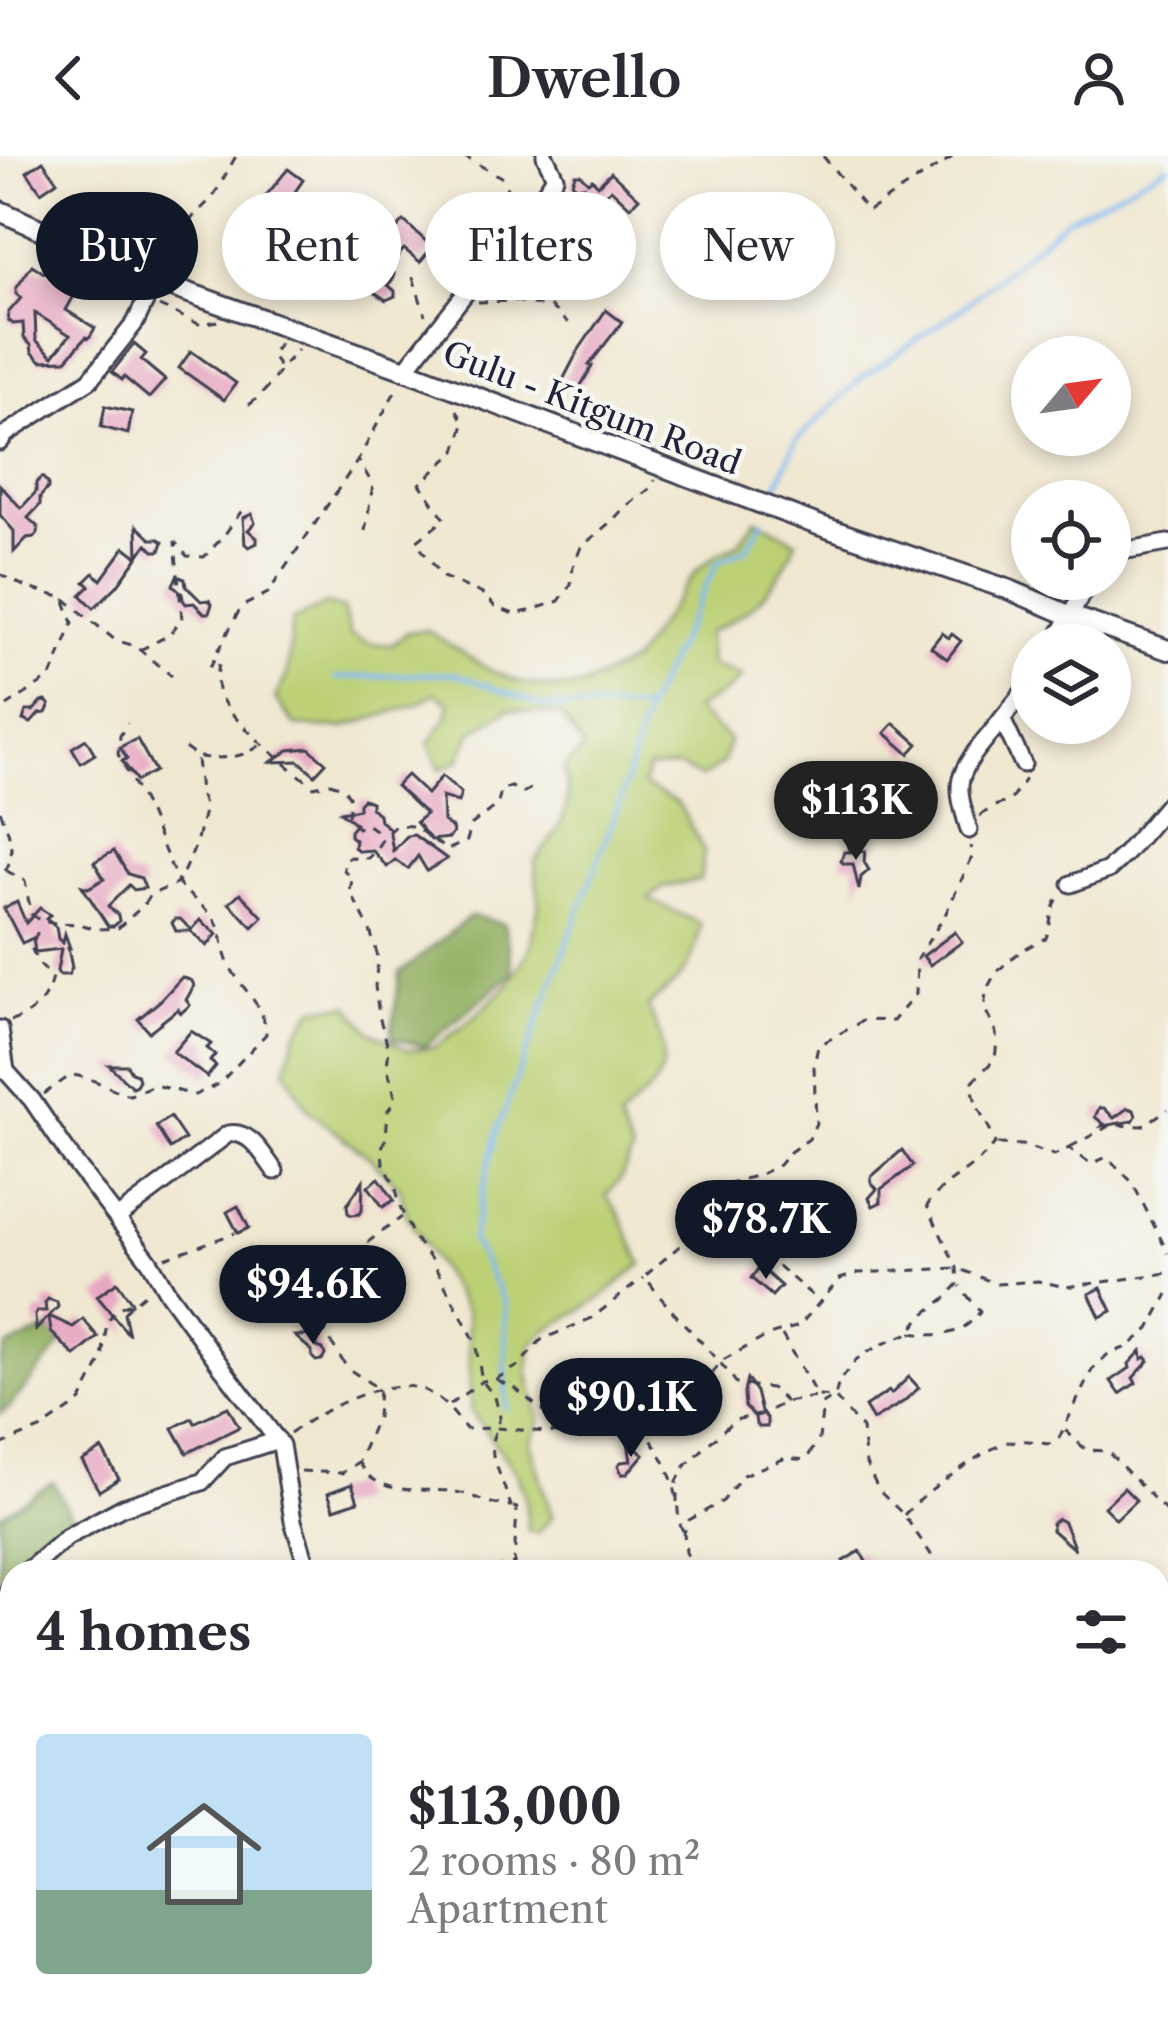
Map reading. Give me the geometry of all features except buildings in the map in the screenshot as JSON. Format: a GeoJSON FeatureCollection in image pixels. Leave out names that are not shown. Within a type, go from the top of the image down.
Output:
{"type":"FeatureCollection","features":[{"type":"Feature","properties":{"kind":"main road","name":"Gulu - Kitgum Road"},"geometry":{"type":"LineString","coordinates":[[0,211],[36,227]]}},
{"type":"Feature","properties":{"kind":"main road","name":"Gulu - Kitgum Road"},"geometry":{"type":"LineString","coordinates":[[198,296],[1168,650]]}},
{"type":"Feature","properties":{"kind":"street"},"geometry":{"type":"LineString","coordinates":[[543,192],[555,177],[544,156]]}},
{"type":"Feature","properties":{"kind":"street"},"geometry":{"type":"LineString","coordinates":[[0,442],[90,380],[135,323],[145,300]]}},
{"type":"Feature","properties":{"kind":"street"},"geometry":{"type":"LineString","coordinates":[[405,370],[458,302]]}},
{"type":"Feature","properties":{"kind":"street"},"geometry":{"type":"LineString","coordinates":[[1131,549],[1168,543]]}},
{"type":"Feature","properties":{"kind":"street"},"geometry":{"type":"LineString","coordinates":[[1066,624],[1079,600]]}},
{"type":"Feature","properties":{"kind":"street"},"geometry":{"type":"LineString","coordinates":[[969,830],[962,778],[976,751],[1011,708]]}},
{"type":"Feature","properties":{"kind":"street"},"geometry":{"type":"LineString","coordinates":[[1002,719],[1024,772]]}},
{"type":"Feature","properties":{"kind":"street"},"geometry":{"type":"LineString","coordinates":[[1071,884],[1108,870],[1168,804]]}},
{"type":"Feature","properties":{"kind":"street"},"geometry":{"type":"LineString","coordinates":[[0,1027],[6,1071],[32,1100],[278,1440],[305,1560]]}},
{"type":"Feature","properties":{"kind":"street"},"geometry":{"type":"LineString","coordinates":[[117,1218],[228,1134],[250,1138],[274,1171]]}},
{"type":"Feature","properties":{"kind":"street"},"geometry":{"type":"LineString","coordinates":[[40,1560],[67,1538],[123,1507],[202,1482],[225,1457],[278,1440]]}},
{"type":"Feature","properties":{"kind":"path"},"geometry":{"type":"LineString","coordinates":[[198,212],[213,197],[236,156]]}},
{"type":"Feature","properties":{"kind":"path"},"geometry":{"type":"LineString","coordinates":[[463,156],[501,177],[508,192]]}},
{"type":"Feature","properties":{"kind":"path"},"geometry":{"type":"LineString","coordinates":[[823,156],[868,211],[955,156]]}},
{"type":"Feature","properties":{"kind":"path"},"geometry":{"type":"LineString","coordinates":[[413,277],[431,334]]}},
{"type":"Feature","properties":{"kind":"path"},"geometry":{"type":"LineString","coordinates":[[458,302],[515,301],[551,307],[568,323]]}},
{"type":"Feature","properties":{"kind":"path"},"geometry":{"type":"LineString","coordinates":[[280,342],[272,355],[281,371]]}},
{"type":"Feature","properties":{"kind":"path"},"geometry":{"type":"LineString","coordinates":[[249,405],[269,390],[299,349]]}},
{"type":"Feature","properties":{"kind":"path"},"geometry":{"type":"LineString","coordinates":[[210,667],[241,607],[268,593],[358,460],[405,370]]}},
{"type":"Feature","properties":{"kind":"path"},"geometry":{"type":"LineString","coordinates":[[456,390],[457,414],[464,424],[456,451],[420,484],[445,519],[416,542],[443,577],[514,614],[559,601],[571,584],[581,547],[651,488],[656,478],[652,462]]}},
{"type":"Feature","properties":{"kind":"path"},"geometry":{"type":"LineString","coordinates":[[358,460],[373,485],[364,530]]}},
{"type":"Feature","properties":{"kind":"path"},"geometry":{"type":"LineString","coordinates":[[140,650],[169,635],[182,619],[175,542],[187,556],[204,557],[246,505]]}},
{"type":"Feature","properties":{"kind":"path"},"geometry":{"type":"LineString","coordinates":[[0,574],[64,598],[115,640],[140,650],[172,676]]}},
{"type":"Feature","properties":{"kind":"path"},"geometry":{"type":"LineString","coordinates":[[8,706],[51,677],[73,623],[64,598]]}},
{"type":"Feature","properties":{"kind":"path"},"geometry":{"type":"LineString","coordinates":[[219,664],[218,692],[262,744],[314,787],[330,783],[343,787],[350,798],[347,817],[358,828],[368,824],[382,836]]}},
{"type":"Feature","properties":{"kind":"path"},"geometry":{"type":"LineString","coordinates":[[32,1100],[71,1075],[91,1077],[130,1095],[154,1085],[195,1095],[219,1084],[266,1034],[265,1020],[252,994],[237,982],[214,918],[178,883],[118,754],[127,724]]}},
{"type":"Feature","properties":{"kind":"path"},"geometry":{"type":"LineString","coordinates":[[182,746],[197,757],[218,758],[247,754],[262,744]]}},
{"type":"Feature","properties":{"kind":"path"},"geometry":{"type":"LineString","coordinates":[[7,871],[25,881],[31,914],[42,922],[118,928],[150,895],[178,883],[195,847],[205,807],[197,757]]}},
{"type":"Feature","properties":{"kind":"path"},"geometry":{"type":"LineString","coordinates":[[448,1406],[482,1381],[518,1366],[541,1340],[592,1318],[640,1283],[715,1215],[724,1184],[779,1165],[809,1139],[816,1123],[818,1046],[864,1020],[893,1021],[916,994],[917,959],[945,915],[973,855],[969,830],[994,806],[1010,801],[1024,772]]}},
{"type":"Feature","properties":{"kind":"path"},"geometry":{"type":"LineString","coordinates":[[511,1506],[492,1441],[500,1417],[495,1397],[482,1381],[475,1341],[414,1238],[384,1165],[381,1150],[388,1111],[396,1100],[377,1001],[378,957],[350,891],[352,879],[344,870],[344,861],[368,858],[396,825],[414,826],[447,850],[456,847],[467,841],[471,825],[498,805],[501,789],[524,792],[536,786]]}},
{"type":"Feature","properties":{"kind":"path"},"geometry":{"type":"LineString","coordinates":[[0,811],[13,849],[0,878]]}},
{"type":"Feature","properties":{"kind":"path"},"geometry":{"type":"LineString","coordinates":[[995,1144],[972,1097],[973,1081],[995,1059],[997,1034],[985,1007],[988,991],[994,976],[1022,948],[1046,938],[1052,907],[1071,884]]}},
{"type":"Feature","properties":{"kind":"path"},"geometry":{"type":"LineString","coordinates":[[0,1027],[27,1016],[50,991],[52,977],[31,947],[42,922]]}},
{"type":"Feature","properties":{"kind":"path"},"geometry":{"type":"LineString","coordinates":[[909,1333],[959,1332],[980,1312],[958,1284],[957,1268],[927,1206],[944,1185],[995,1144],[1022,1145],[1054,1155],[1111,1124],[1143,1126],[1168,1109]]}},
{"type":"Feature","properties":{"kind":"path"},"geometry":{"type":"LineString","coordinates":[[1069,1148],[1090,1164],[1107,1157],[1114,1162],[1132,1182],[1168,1253]]}},
{"type":"Feature","properties":{"kind":"path"},"geometry":{"type":"LineString","coordinates":[[718,1197],[764,1254],[820,1302]]}},
{"type":"Feature","properties":{"kind":"path"},"geometry":{"type":"LineString","coordinates":[[379,1389],[347,1368],[325,1332],[325,1288],[353,1252],[404,1216]]}},
{"type":"Feature","properties":{"kind":"path"},"geometry":{"type":"LineString","coordinates":[[0,1444],[42,1428],[81,1401],[102,1359],[107,1322],[116,1309],[153,1287],[149,1262],[236,1233]]}},
{"type":"Feature","properties":{"kind":"path"},"geometry":{"type":"LineString","coordinates":[[278,1440],[322,1411],[379,1389],[420,1388],[448,1406],[466,1429],[572,1434],[641,1425],[691,1382],[712,1373],[721,1361],[769,1335],[799,1326],[840,1279],[857,1273],[957,1268],[997,1285],[1038,1281],[1066,1287],[1168,1273]]}},
{"type":"Feature","properties":{"kind":"path"},"geometry":{"type":"LineString","coordinates":[[645,1276],[737,1384],[771,1388],[786,1402]]}},
{"type":"Feature","properties":{"kind":"path"},"geometry":{"type":"LineString","coordinates":[[684,1533],[689,1520],[723,1501],[743,1475],[786,1458],[806,1460],[818,1439],[823,1403],[835,1397],[839,1381],[857,1359],[909,1333],[958,1284]]}},
{"type":"Feature","properties":{"kind":"path"},"geometry":{"type":"LineString","coordinates":[[904,1515],[920,1497],[1003,1443],[1049,1444],[1059,1438],[1093,1370],[1107,1354],[1130,1346],[1149,1329],[1168,1294]]}},
{"type":"Feature","properties":{"kind":"path"},"geometry":{"type":"LineString","coordinates":[[782,1333],[817,1396]]}},
{"type":"Feature","properties":{"kind":"path"},"geometry":{"type":"LineString","coordinates":[[496,1379],[516,1389],[572,1434]]}},
{"type":"Feature","properties":{"kind":"path"},"geometry":{"type":"LineString","coordinates":[[284,1461],[298,1471],[317,1473],[342,1473],[358,1462],[377,1417],[379,1389]]}},
{"type":"Feature","properties":{"kind":"path"},"geometry":{"type":"LineString","coordinates":[[690,1560],[677,1520],[677,1481],[686,1466],[734,1420],[817,1396],[835,1397],[862,1429],[866,1465],[879,1491],[904,1515],[935,1560]]}},
{"type":"Feature","properties":{"kind":"path"},"geometry":{"type":"LineString","coordinates":[[641,1425],[660,1452],[677,1502]]}},
{"type":"Feature","properties":{"kind":"path"},"geometry":{"type":"LineString","coordinates":[[1064,1429],[1086,1450],[1107,1451],[1168,1513]]}},
{"type":"Feature","properties":{"kind":"path"},"geometry":{"type":"LineString","coordinates":[[358,1462],[370,1478],[398,1488],[465,1494],[488,1505],[517,1508],[514,1560]]}},
{"type":"Feature","properties":{"kind":"green space"},"geometry":{"type":"Polygon","coordinates":[[[756,519],[796,541],[762,596],[708,633],[710,665],[742,676],[695,710],[729,740],[723,763],[702,778],[679,767],[648,768],[643,786],[678,803],[704,851],[700,880],[664,887],[648,899],[701,924],[685,971],[648,1006],[661,1041],[663,1063],[655,1084],[619,1121],[632,1153],[620,1180],[606,1195],[642,1264],[532,1344],[528,1371],[540,1422],[530,1443],[552,1517],[538,1533],[528,1531],[525,1496],[517,1474],[471,1411],[467,1313],[407,1216],[400,1188],[369,1157],[309,1111],[285,1069],[296,1034],[315,1008],[349,1005],[370,1031],[408,1050],[435,1047],[507,986],[529,951],[539,904],[535,861],[558,829],[566,808],[563,769],[584,748],[560,715],[509,709],[471,733],[459,761],[440,769],[429,744],[447,717],[450,703],[435,693],[418,704],[343,728],[296,726],[275,698],[287,675],[292,621],[326,604],[343,609],[350,635],[369,643],[392,645],[408,632],[427,630],[489,670],[522,683],[581,687],[633,661],[696,571],[738,544],[756,519]]]}},
{"type":"Feature","properties":{"kind":"green space"},"geometry":{"type":"Polygon","coordinates":[[[471,916],[504,924],[513,973],[425,1046],[391,1038],[400,973],[471,916]]]}},
{"type":"Feature","properties":{"kind":"green space"},"geometry":{"type":"Polygon","coordinates":[[[49,1329],[62,1344],[0,1414],[0,1362],[7,1347],[49,1329]]]}},
{"type":"Feature","properties":{"kind":"green space"},"geometry":{"type":"Polygon","coordinates":[[[53,1482],[75,1523],[25,1560],[0,1560],[0,1515],[53,1482]]]}},
{"type":"Feature","properties":{"kind":"waterway"},"geometry":{"type":"LineString","coordinates":[[777,486],[796,441],[859,380],[961,309],[1066,219],[1168,166]]}},
{"type":"Feature","properties":{"kind":"waterway"},"geometry":{"type":"LineString","coordinates":[[506,1409],[505,1304],[472,1240],[495,1137],[621,799],[646,709],[717,563],[747,548],[763,521]]}},
{"type":"Feature","properties":{"kind":"waterway"},"geometry":{"type":"LineString","coordinates":[[335,678],[453,673],[546,707],[646,709]]}}]}
